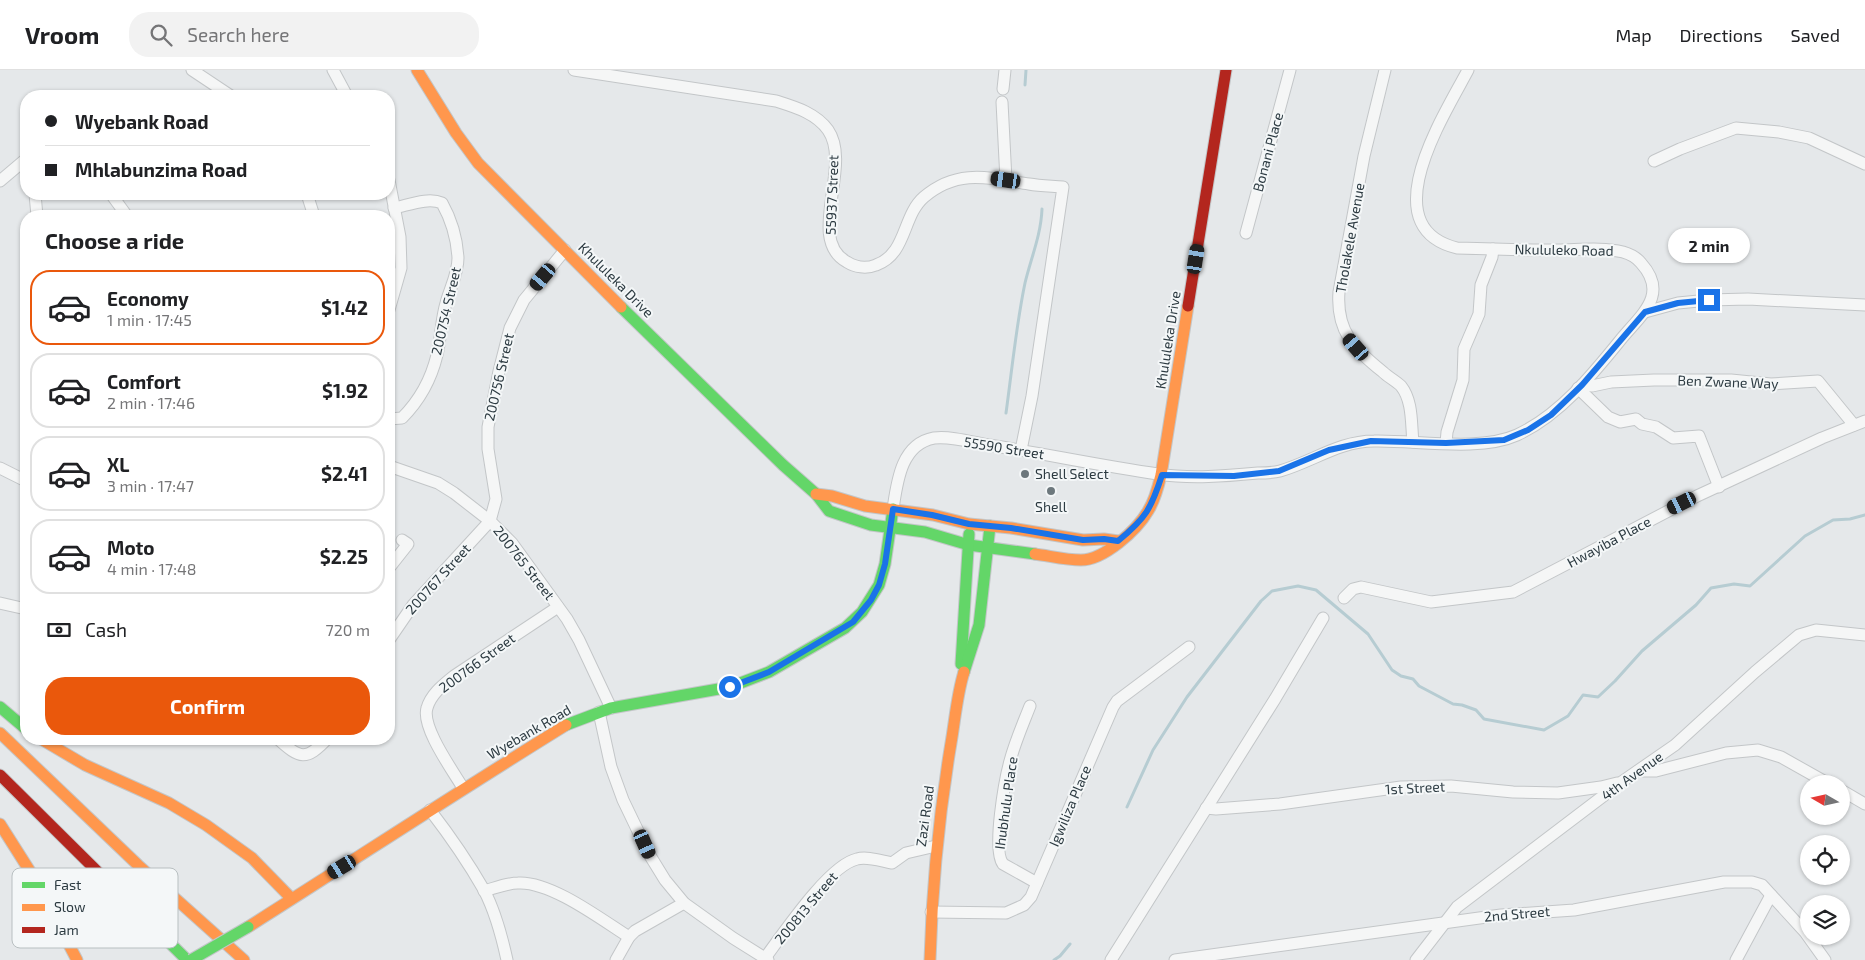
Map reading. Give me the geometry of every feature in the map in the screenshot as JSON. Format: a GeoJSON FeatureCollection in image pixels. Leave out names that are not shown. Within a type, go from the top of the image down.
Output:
{"type":"FeatureCollection","features":[{"type":"Feature","properties":{"kind":"street"},"geometry":{"type":"LineString","coordinates":[[192,70],[222,90]]}},
{"type":"Feature","properties":{"kind":"street"},"geometry":{"type":"LineString","coordinates":[[333,70],[344,90]]}},
{"type":"Feature","properties":{"kind":"street","name":"55937 Street"},"geometry":{"type":"LineString","coordinates":[[574,70],[776,101],[807,112],[828,131],[834,145],[836,159],[835,175],[829,212],[831,244],[837,254],[846,262],[858,267],[872,267],[884,263],[894,254],[914,209],[923,197],[940,186],[956,179],[976,176],[1030,185],[1062,187],[1033,387],[1021,450]]}},
{"type":"Feature","properties":{"kind":"street"},"geometry":{"type":"LineString","coordinates":[[1003,89],[1005,70]]}},
{"type":"Feature","properties":{"kind":"street","name":"Khululeka Drive"},"geometry":{"type":"LineString","coordinates":[[419,71],[456,133],[478,164],[720,404],[816,494],[829,511],[871,525],[925,532],[969,545],[1083,560],[1107,552],[1139,524],[1155,497],[1162,475],[1226,70]]}},
{"type":"Feature","properties":{"kind":"street","name":"Bonani Place"},"geometry":{"type":"LineString","coordinates":[[1246,233],[1290,70]]}},
{"type":"Feature","properties":{"kind":"street","name":"Tholakele Avenue"},"geometry":{"type":"LineString","coordinates":[[1386,70],[1364,156],[1339,292],[1338,307],[1349,339],[1362,355],[1401,386],[1409,402],[1413,442]]}},
{"type":"Feature","properties":{"kind":"street","name":"Nkululeko Road"},"geometry":{"type":"LineString","coordinates":[[1162,475],[1234,476],[1279,471],[1329,450],[1371,441],[1488,442],[1514,436],[1551,415],[1580,386],[1645,312],[1654,294],[1650,279],[1641,262],[1625,252],[1457,248],[1440,242],[1422,223],[1416,205],[1417,184],[1424,159],[1468,70]]}},
{"type":"Feature","properties":{"kind":"street"},"geometry":{"type":"LineString","coordinates":[[1002,102],[1006,180]]}},
{"type":"Feature","properties":{"kind":"street"},"geometry":{"type":"LineString","coordinates":[[1654,161],[1736,128],[1771,131],[1808,138],[1865,164]]}},
{"type":"Feature","properties":{"kind":"street"},"geometry":{"type":"LineString","coordinates":[[0,181],[20,164]]}},
{"type":"Feature","properties":{"kind":"street"},"geometry":{"type":"LineString","coordinates":[[116,200],[123,210]]}},
{"type":"Feature","properties":{"kind":"street"},"geometry":{"type":"LineString","coordinates":[[393,200],[394,208]]}},
{"type":"Feature","properties":{"kind":"street","name":"200754 Street"},"geometry":{"type":"LineString","coordinates":[[394,208],[435,200],[442,203],[451,224],[458,259],[455,276],[446,303],[437,356],[427,384],[420,399],[402,418],[395,419]]}},
{"type":"Feature","properties":{"kind":"street"},"geometry":{"type":"LineString","coordinates":[[395,213],[400,237],[401,268],[395,289]]}},
{"type":"Feature","properties":{"kind":"street"},"geometry":{"type":"LineString","coordinates":[[1446,443],[1447,432],[1463,380],[1464,349],[1479,314],[1481,285],[1492,257],[1492,249]]}},
{"type":"Feature","properties":{"kind":"street","name":"200756 Street"},"geometry":{"type":"LineString","coordinates":[[490,521],[496,499],[488,449],[488,427],[510,328],[524,300],[565,250]]}},
{"type":"Feature","properties":{"kind":"street"},"geometry":{"type":"LineString","coordinates":[[1645,312],[1678,303],[1709,300],[1748,299],[1865,305]]}},
{"type":"Feature","properties":{"kind":"street","name":"Ben Zwane Way"},"geometry":{"type":"LineString","coordinates":[[1580,386],[1654,380],[1731,380],[1771,384],[1818,381],[1860,423]]}},
{"type":"Feature","properties":{"kind":"street"},"geometry":{"type":"LineString","coordinates":[[1580,386],[1608,417],[1620,422],[1636,419],[1642,424],[1656,427],[1673,438],[1680,439],[1699,436],[1719,486]]}},
{"type":"Feature","properties":{"kind":"street","name":"Hwayiba Place"},"geometry":{"type":"LineString","coordinates":[[1344,598],[1353,589],[1360,587],[1431,602],[1513,592],[1653,518],[1719,486],[1860,423]]}},
{"type":"Feature","properties":{"kind":"street","name":"55590 Street"},"geometry":{"type":"LineString","coordinates":[[893,509],[899,474],[903,463],[910,452],[922,443],[934,438],[1021,450],[1162,475]]}},
{"type":"Feature","properties":{"kind":"street"},"geometry":{"type":"LineString","coordinates":[[0,468],[20,478]]}},
{"type":"Feature","properties":{"kind":"street","name":"200765 Street"},"geometry":{"type":"LineString","coordinates":[[395,468],[438,483],[466,501],[512,543],[579,640],[611,708]]}},
{"type":"Feature","properties":{"kind":"street"},"geometry":{"type":"LineString","coordinates":[[816,494],[832,496],[865,506],[932,515],[969,524],[1083,540],[1104,539],[1118,541]]}},
{"type":"Feature","properties":{"kind":"street","name":"Wyebank Road"},"geometry":{"type":"LineString","coordinates":[[189,960],[248,926],[463,788],[566,725],[611,708],[730,687],[769,672],[845,628],[862,612],[879,585],[885,564],[893,509]]}},
{"type":"Feature","properties":{"kind":"street","name":"200767 Street"},"geometry":{"type":"LineString","coordinates":[[395,631],[413,605],[490,521]]}},
{"type":"Feature","properties":{"kind":"street","name":"Zazi Road"},"geometry":{"type":"LineString","coordinates":[[963,676],[961,660],[969,524]]}},
{"type":"Feature","properties":{"kind":"street","name":"Zazi Road"},"geometry":{"type":"LineString","coordinates":[[930,960],[931,912],[936,846],[963,676],[979,625],[990,526]]}},
{"type":"Feature","properties":{"kind":"street"},"geometry":{"type":"LineString","coordinates":[[395,560],[408,544],[402,540]]}},
{"type":"Feature","properties":{"kind":"street"},"geometry":{"type":"LineString","coordinates":[[0,603],[20,607]]}},
{"type":"Feature","properties":{"kind":"street","name":"200766 Street"},"geometry":{"type":"LineString","coordinates":[[463,788],[427,722],[426,714],[431,699],[454,676],[558,607]]}},
{"type":"Feature","properties":{"kind":"street"},"geometry":{"type":"LineString","coordinates":[[1110,960],[1274,699],[1322,618]]}},
{"type":"Feature","properties":{"kind":"street","name":"4th Avenue"},"geometry":{"type":"LineString","coordinates":[[1416,960],[1457,906],[1675,744],[1799,635],[1816,630],[1865,635]]}},
{"type":"Feature","properties":{"kind":"street","name":"Igwiliza Place"},"geometry":{"type":"LineString","coordinates":[[931,912],[1006,913],[1024,905],[1031,897],[1113,707],[1189,647]]}},
{"type":"Feature","properties":{"kind":"street","name":"Ihubhulu Place"},"geometry":{"type":"LineString","coordinates":[[1030,706],[1015,744],[1007,773],[997,846],[1000,860],[1003,864],[1037,883]]}},
{"type":"Feature","properties":{"kind":"street"},"geometry":{"type":"LineString","coordinates":[[0,707],[20,724]]}},
{"type":"Feature","properties":{"kind":"street"},"geometry":{"type":"LineString","coordinates":[[599,712],[611,767],[622,800],[649,854],[665,880],[684,902],[760,958]]}},
{"type":"Feature","properties":{"kind":"street"},"geometry":{"type":"LineString","coordinates":[[0,733],[141,868]]}},
{"type":"Feature","properties":{"kind":"street"},"geometry":{"type":"LineString","coordinates":[[50,745],[78,761],[173,805],[211,828],[265,869],[291,898]]}},
{"type":"Feature","properties":{"kind":"street"},"geometry":{"type":"LineString","coordinates":[[285,745],[303,755],[311,754],[321,745]]}},
{"type":"Feature","properties":{"kind":"street"},"geometry":{"type":"LineString","coordinates":[[1638,771],[1656,771],[1726,752],[1758,750],[1780,757],[1813,775]]}},
{"type":"Feature","properties":{"kind":"street"},"geometry":{"type":"LineString","coordinates":[[0,775],[95,868]]}},
{"type":"Feature","properties":{"kind":"street","name":"1st Street"},"geometry":{"type":"LineString","coordinates":[[1206,808],[1216,809],[1280,804],[1420,786],[1558,793],[1601,787],[1623,781]]}},
{"type":"Feature","properties":{"kind":"street"},"geometry":{"type":"LineString","coordinates":[[1850,795],[1865,804]]}},
{"type":"Feature","properties":{"kind":"street"},"geometry":{"type":"LineString","coordinates":[[430,810],[456,845],[484,891],[495,919],[507,960]]}},
{"type":"Feature","properties":{"kind":"street"},"geometry":{"type":"LineString","coordinates":[[0,824],[27,868]]}},
{"type":"Feature","properties":{"kind":"street","name":"200813 Street"},"geometry":{"type":"LineString","coordinates":[[760,958],[822,885],[844,865],[857,858],[892,863],[906,853],[936,846]]}},
{"type":"Feature","properties":{"kind":"street","name":"2nd Street"},"geometry":{"type":"LineString","coordinates":[[1175,960],[1501,915],[1574,910],[1724,882],[1752,882],[1762,885],[1805,932],[1825,960]]}},
{"type":"Feature","properties":{"kind":"street"},"geometry":{"type":"LineString","coordinates":[[484,891],[513,883],[533,885],[580,905],[629,937]]}},
{"type":"Feature","properties":{"kind":"street"},"geometry":{"type":"LineString","coordinates":[[1736,960],[1771,894]]}},
{"type":"Feature","properties":{"kind":"street"},"geometry":{"type":"LineString","coordinates":[[178,901],[244,960]]}},
{"type":"Feature","properties":{"kind":"street"},"geometry":{"type":"LineString","coordinates":[[616,960],[629,937],[641,926],[684,902]]}},
{"type":"Feature","properties":{"kind":"street"},"geometry":{"type":"LineString","coordinates":[[71,948],[77,960]]}},
{"type":"Feature","properties":{"kind":"street"},"geometry":{"type":"LineString","coordinates":[[177,948],[189,960]]}},
{"type":"Feature","properties":{"kind":"waterway"},"geometry":{"type":"LineString","coordinates":[[1025,85],[1026,70]]}},
{"type":"Feature","properties":{"kind":"waterway"},"geometry":{"type":"LineString","coordinates":[[1006,413],[1022,299],[1038,237],[1042,209]]}},
{"type":"Feature","properties":{"kind":"waterway"},"geometry":{"type":"LineString","coordinates":[[1127,807],[1153,750],[1187,697],[1261,601],[1272,591],[1298,586],[1316,590],[1368,634],[1392,670],[1401,676],[1413,679],[1419,686],[1453,704],[1476,710],[1484,719],[1544,730],[1568,716],[1583,695],[1598,697],[1642,651],[1696,605],[1711,588],[1734,584],[1750,586],[1805,536],[1833,520],[1850,519],[1865,515]]}},
{"type":"Feature","properties":{"kind":"waterway"},"geometry":{"type":"LineString","coordinates":[[1054,960],[1070,944]]}},
{"type":"Feature","properties":{"kind":"traffic: fast"},"geometry":{"type":"LineString","coordinates":[[621,307],[783,465],[816,494],[829,511],[871,525],[925,532],[969,545],[1035,554]]}},
{"type":"Feature","properties":{"kind":"traffic: fast"},"geometry":{"type":"LineString","coordinates":[[566,725],[611,708],[730,687],[769,672],[845,628],[862,612],[879,585],[885,564],[893,509]]}},
{"type":"Feature","properties":{"kind":"traffic: fast"},"geometry":{"type":"LineString","coordinates":[[964,672],[979,625],[990,526]]}},
{"type":"Feature","properties":{"kind":"traffic: fast"},"geometry":{"type":"LineString","coordinates":[[961,664],[969,534]]}},
{"type":"Feature","properties":{"kind":"traffic: fast"},"geometry":{"type":"LineString","coordinates":[[0,707],[20,724]]}},
{"type":"Feature","properties":{"kind":"traffic: fast"},"geometry":{"type":"LineString","coordinates":[[191,960],[248,927]]}},
{"type":"Feature","properties":{"kind":"traffic: fast"},"geometry":{"type":"LineString","coordinates":[[175,948],[187,960]]}},
{"type":"Feature","properties":{"kind":"traffic: slow"},"geometry":{"type":"LineString","coordinates":[[417,70],[456,133],[478,163],[621,307]]}},
{"type":"Feature","properties":{"kind":"traffic: slow"},"geometry":{"type":"LineString","coordinates":[[1035,554],[1070,559],[1090,559],[1119,543],[1136,527],[1148,511],[1161,475],[1188,306]]}},
{"type":"Feature","properties":{"kind":"traffic: slow"},"geometry":{"type":"LineString","coordinates":[[816,494],[832,496],[865,506],[933,515],[969,524],[1011,528],[1083,540],[1104,539],[1118,541]]}},
{"type":"Feature","properties":{"kind":"traffic: slow"},"geometry":{"type":"LineString","coordinates":[[930,960],[932,905],[940,824],[956,707],[964,672]]}},
{"type":"Feature","properties":{"kind":"traffic: slow"},"geometry":{"type":"LineString","coordinates":[[248,927],[566,725]]}},
{"type":"Feature","properties":{"kind":"traffic: slow"},"geometry":{"type":"LineString","coordinates":[[0,733],[141,868]]}},
{"type":"Feature","properties":{"kind":"traffic: slow"},"geometry":{"type":"LineString","coordinates":[[51,745],[85,765],[169,803],[206,825],[252,858],[291,898]]}},
{"type":"Feature","properties":{"kind":"traffic: slow"},"geometry":{"type":"LineString","coordinates":[[0,824],[28,868]]}},
{"type":"Feature","properties":{"kind":"traffic: slow"},"geometry":{"type":"LineString","coordinates":[[178,901],[244,960]]}},
{"type":"Feature","properties":{"kind":"traffic: slow"},"geometry":{"type":"LineString","coordinates":[[71,948],[77,960]]}},
{"type":"Feature","properties":{"kind":"traffic: jam"},"geometry":{"type":"LineString","coordinates":[[1188,306],[1226,70]]}},
{"type":"Feature","properties":{"kind":"traffic: jam"},"geometry":{"type":"LineString","coordinates":[[0,775],[94,868]]}},
{"type":"Feature","properties":{"kind":"place","name":"Shell Select"},"geometry":{"type":"Point","coordinates":[1025,474]}},
{"type":"Feature","properties":{"kind":"place","name":"Shell"},"geometry":{"type":"Point","coordinates":[1051,491]}},
{"type":"Feature","properties":{"kind":"route"},"geometry":{"type":"LineString","coordinates":[[730,687],[769,672],[853,622],[871,600],[879,585],[885,564],[893,509],[932,515],[969,524],[1011,528],[1083,540],[1104,539],[1118,541],[1139,524],[1148,511],[1162,475],[1234,476],[1279,471],[1329,450],[1371,441],[1469,443],[1504,440],[1514,436],[1528,430],[1551,415],[1582,385],[1645,312],[1678,303],[1709,300]]}}]}
